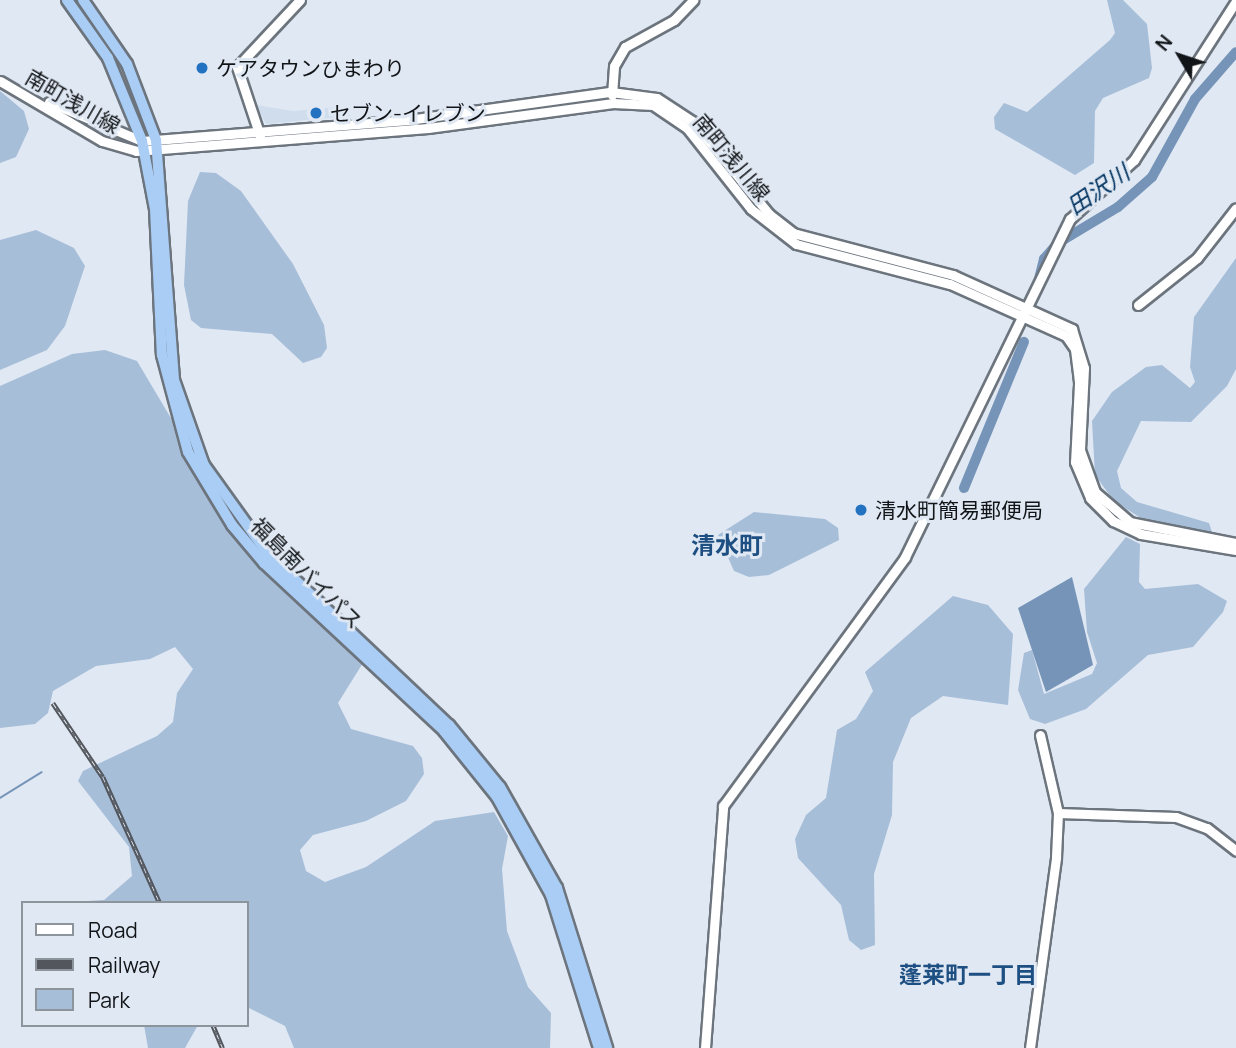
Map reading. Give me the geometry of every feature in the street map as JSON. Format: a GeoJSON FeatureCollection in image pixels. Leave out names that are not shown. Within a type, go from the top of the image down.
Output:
{"type":"FeatureCollection","features":[{"type":"Feature","properties":{"kind":"highway","name":"福島南バイパス"},"geometry":{"type":"LineString","coordinates":[[67,0],[108,58],[143,146],[155,209],[166,380],[178,429],[204,481],[264,563],[460,749],[531,845]]}},
{"type":"Feature","properties":{"kind":"highway","name":"福島南バイパス"},"geometry":{"type":"LineString","coordinates":[[83,0],[127,64],[157,145],[174,380],[204,464],[268,554],[466,743],[540,861],[607,1048]]}},
{"type":"Feature","properties":{"kind":"highway","name":"福島南バイパス"},"geometry":{"type":"LineString","coordinates":[[540,861],[599,1048]]}},
{"type":"Feature","properties":{"kind":"street"},"geometry":{"type":"LineString","coordinates":[[260,137],[237,67],[300,0]]}},
{"type":"Feature","properties":{"kind":"street"},"geometry":{"type":"LineString","coordinates":[[613,103],[611,92],[625,47],[674,20],[693,0]]}},
{"type":"Feature","properties":{"kind":"street"},"geometry":{"type":"LineString","coordinates":[[705,1048],[723,806],[905,557],[1028,312],[1062,242],[1066,227],[1134,160],[1236,1]]}},
{"type":"Feature","properties":{"kind":"street","name":"南町浅川線"},"geometry":{"type":"LineString","coordinates":[[0,81],[143,146],[613,103],[653,105],[678,120],[751,209],[796,244],[950,284],[1072,329],[1082,347],[1080,450],[1087,478],[1103,502],[1146,528],[1236,543]]}},
{"type":"Feature","properties":{"kind":"street","name":"南町浅川線"},"geometry":{"type":"LineString","coordinates":[[260,137],[611,92],[644,94],[684,114],[769,214],[793,233],[953,275],[1028,312],[1057,330],[1075,349],[1075,463],[1101,512],[1141,534],[1236,550]]}},
{"type":"Feature","properties":{"kind":"street"},"geometry":{"type":"LineString","coordinates":[[1138,305],[1197,258],[1236,208]]}},
{"type":"Feature","properties":{"kind":"street"},"geometry":{"type":"LineString","coordinates":[[1030,1048],[1058,813],[1040,735]]}},
{"type":"Feature","properties":{"kind":"street"},"geometry":{"type":"LineString","coordinates":[[1058,813],[1176,817],[1207,828],[1236,851]]}},
{"type":"Feature","properties":{"kind":"shaded area"},"geometry":{"type":"Polygon","coordinates":[[[256,105],[293,111],[337,107],[351,116],[266,124],[256,105]]]}},
{"type":"Feature","properties":{"kind":"shaded area"},"geometry":{"type":"Polygon","coordinates":[[[1072,577],[1093,665],[1046,692],[1018,608],[1072,577]]]}},
{"type":"Feature","properties":{"kind":"green space"},"geometry":{"type":"Polygon","coordinates":[[[1107,0],[1123,0],[1147,24],[1152,68],[1149,78],[1103,98],[1095,111],[1094,163],[1075,175],[995,129],[994,117],[1004,103],[1027,112],[1110,40],[1115,33],[1107,0]]]}},
{"type":"Feature","properties":{"kind":"green space"},"geometry":{"type":"Polygon","coordinates":[[[0,91],[24,111],[29,129],[16,157],[0,163],[0,91]]]}},
{"type":"Feature","properties":{"kind":"green space"},"geometry":{"type":"Polygon","coordinates":[[[200,172],[216,173],[241,191],[293,264],[324,325],[327,348],[321,357],[303,363],[272,334],[201,328],[191,320],[184,285],[188,201],[200,172]]]}},
{"type":"Feature","properties":{"kind":"green space"},"geometry":{"type":"Polygon","coordinates":[[[36,230],[74,248],[85,266],[65,326],[47,350],[0,370],[0,240],[36,230]]]}},
{"type":"Feature","properties":{"kind":"green space"},"geometry":{"type":"Polygon","coordinates":[[[1236,258],[1236,369],[1227,386],[1191,422],[1141,421],[1117,471],[1121,488],[1137,502],[1209,523],[1212,532],[1147,522],[1114,501],[1095,475],[1092,421],[1112,392],[1146,367],[1162,365],[1190,388],[1195,382],[1190,367],[1194,317],[1236,258]]]}},
{"type":"Feature","properties":{"kind":"green space"},"geometry":{"type":"Polygon","coordinates":[[[105,350],[137,361],[244,541],[366,658],[338,703],[351,729],[413,746],[422,758],[424,774],[406,801],[366,821],[313,835],[300,850],[306,871],[325,882],[366,867],[435,821],[494,812],[508,836],[502,869],[507,931],[528,987],[551,1013],[550,1048],[294,1048],[285,1026],[248,1008],[248,901],[88,901],[104,900],[132,876],[129,847],[78,781],[83,771],[157,736],[173,722],[177,693],[193,669],[175,647],[150,659],[96,666],[53,691],[48,713],[35,724],[0,728],[0,386],[72,354],[105,350]]]}},
{"type":"Feature","properties":{"kind":"green space"},"geometry":{"type":"Polygon","coordinates":[[[754,512],[825,519],[838,528],[839,540],[769,575],[749,577],[734,571],[718,535],[754,512]]]}},
{"type":"Feature","properties":{"kind":"green space"},"geometry":{"type":"Polygon","coordinates":[[[1126,537],[1140,544],[1139,582],[1145,589],[1198,584],[1227,601],[1223,612],[1193,647],[1148,655],[1086,709],[1045,724],[1030,719],[1018,690],[1024,653],[1032,650],[1044,694],[1092,674],[1097,663],[1087,632],[1084,589],[1126,537]]]}},
{"type":"Feature","properties":{"kind":"green space"},"geometry":{"type":"Polygon","coordinates":[[[953,596],[988,605],[1013,634],[1008,705],[943,696],[911,718],[893,762],[892,815],[874,874],[875,945],[861,950],[849,940],[841,905],[798,858],[795,839],[806,815],[826,798],[837,730],[856,719],[873,691],[865,672],[953,596]]]}},
{"type":"Feature","properties":{"kind":"green space"},"geometry":{"type":"Polygon","coordinates":[[[144,1027],[197,1027],[185,1048],[148,1048],[144,1027]]]}},
{"type":"Feature","properties":{"kind":"waterway","name":"田沢川"},"geometry":{"type":"LineString","coordinates":[[1038,283],[1044,259],[1058,243],[1118,207],[1152,177],[1195,99],[1236,52]]}},
{"type":"Feature","properties":{"kind":"waterway","name":"田沢川"},"geometry":{"type":"LineString","coordinates":[[964,488],[1024,342]]}},
{"type":"Feature","properties":{"kind":"waterway"},"geometry":{"type":"LineString","coordinates":[[0,798],[42,772]]}},
{"type":"Feature","properties":{"kind":"railway"},"geometry":{"type":"LineString","coordinates":[[53,703],[103,777],[159,901]]}},
{"type":"Feature","properties":{"kind":"railway"},"geometry":{"type":"LineString","coordinates":[[214,1027],[223,1048]]}},
{"type":"Feature","properties":{"kind":"place","name":"ケアタウンひまわり"},"geometry":{"type":"Point","coordinates":[202,68]}},
{"type":"Feature","properties":{"kind":"place","name":"セブン-イレブン"},"geometry":{"type":"Point","coordinates":[316,113]}},
{"type":"Feature","properties":{"kind":"place","name":"清水町簡易郵便局"},"geometry":{"type":"Point","coordinates":[861,510]}},
{"type":"Feature","properties":{"kind":"district","name":"清水町"},"geometry":{"type":"Point","coordinates":[727,545]}},
{"type":"Feature","properties":{"kind":"district","name":"蓬莱町一丁目"},"geometry":{"type":"Point","coordinates":[968,974]}}]}
